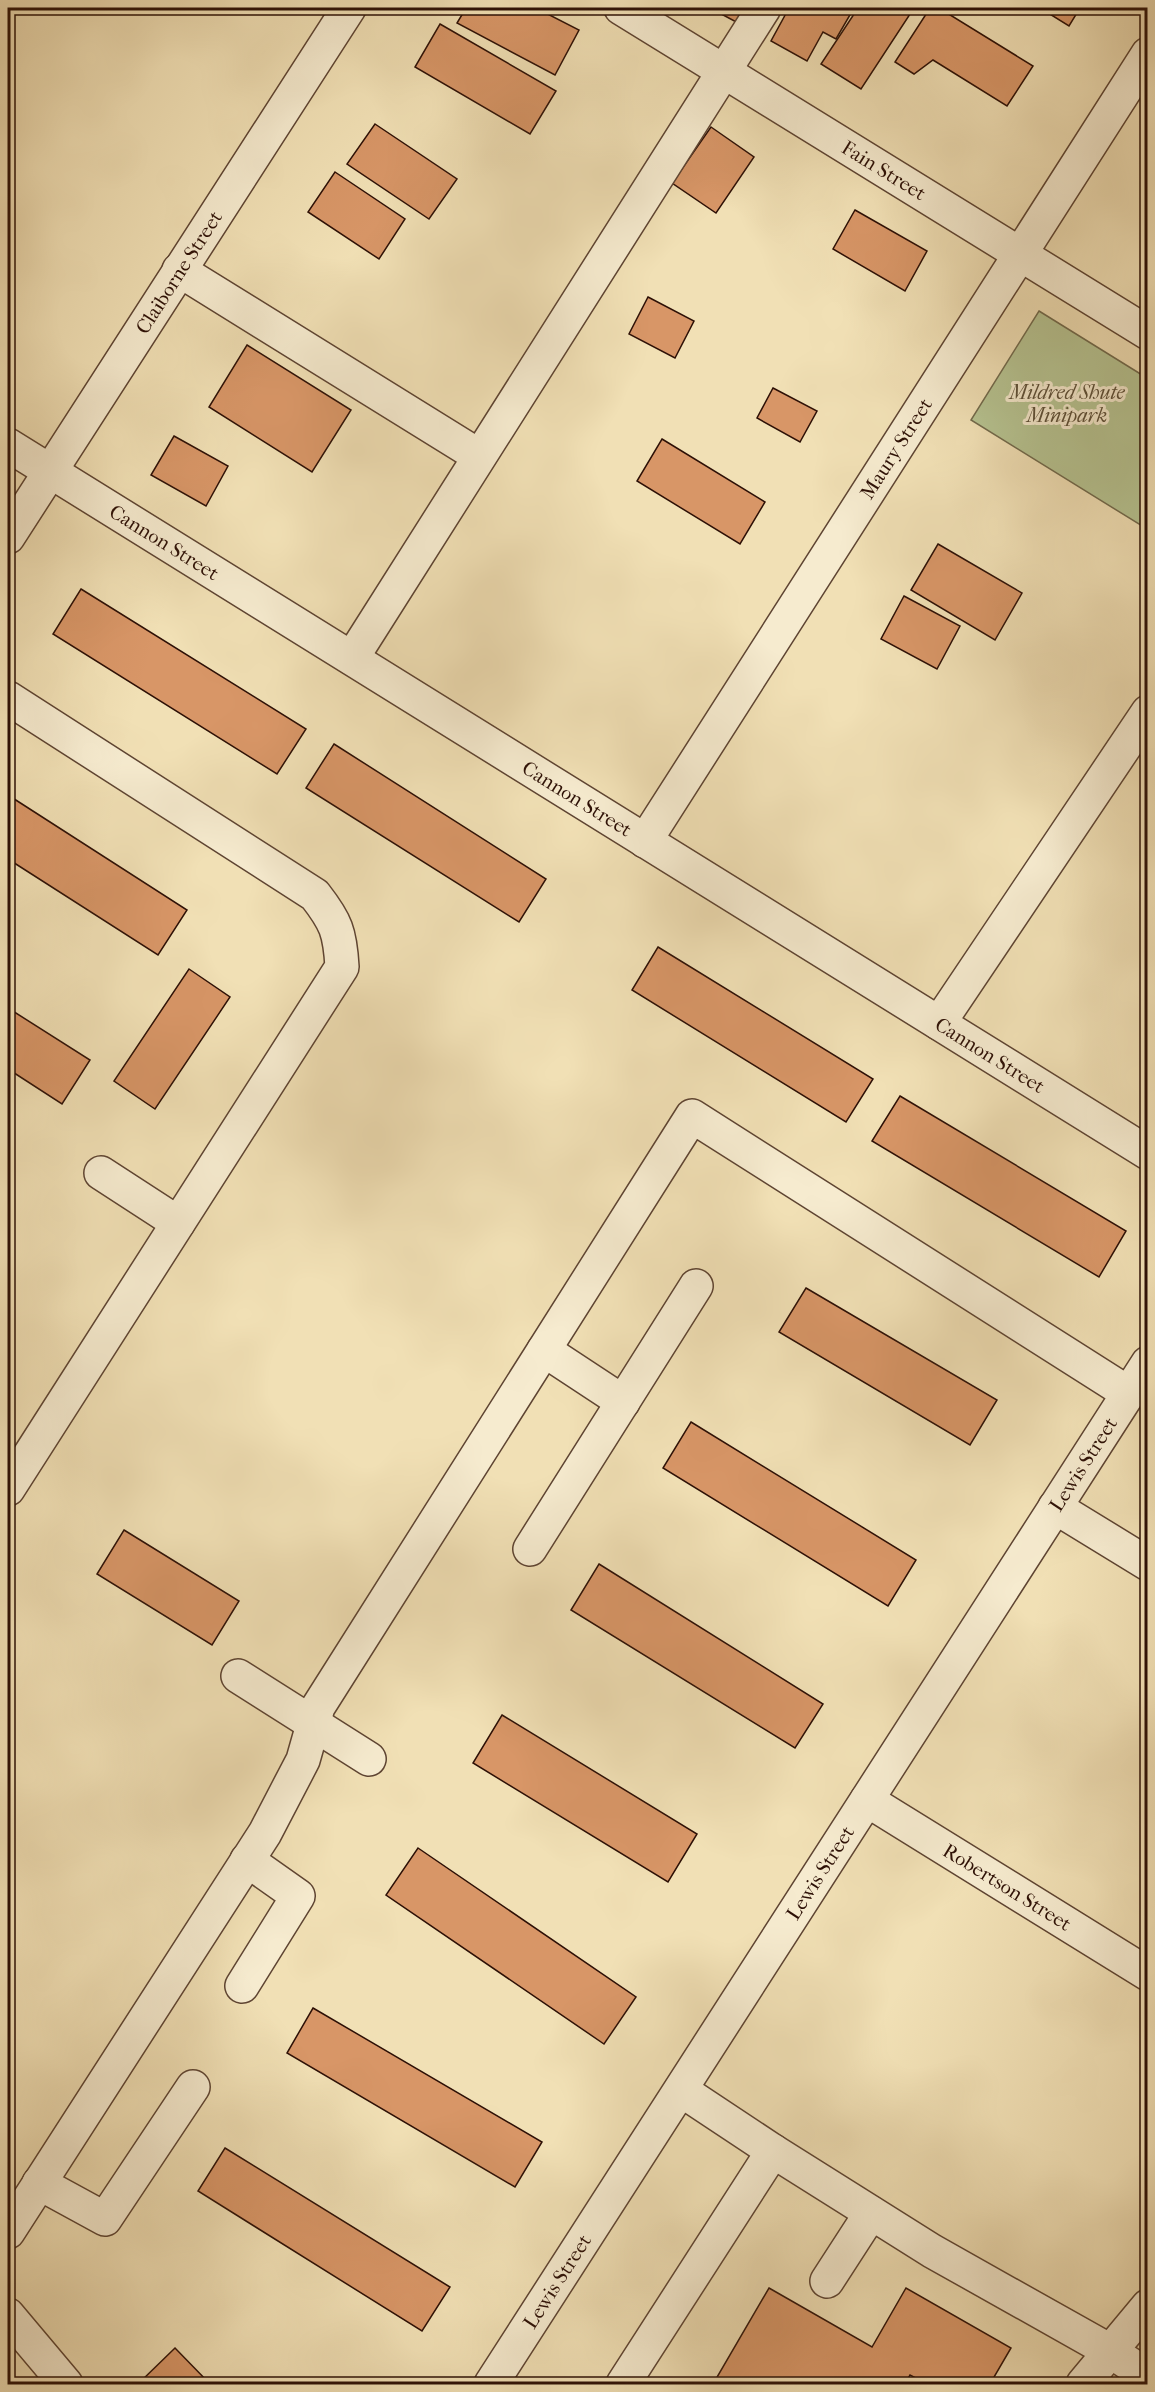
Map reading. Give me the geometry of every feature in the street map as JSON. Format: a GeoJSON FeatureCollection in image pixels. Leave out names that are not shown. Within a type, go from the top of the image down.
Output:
{"type":"FeatureCollection","features":[{"type":"Feature","properties":{"kind":"street","name":"Claiborne Street"},"geometry":{"type":"LineString","coordinates":[[8,537],[349,8]]}},
{"type":"Feature","properties":{"kind":"street","name":"Fain Street"},"geometry":{"type":"LineString","coordinates":[[621,8],[1148,333]]}},
{"type":"Feature","properties":{"kind":"street"},"geometry":{"type":"LineString","coordinates":[[352,658],[722,70],[764,8]]}},
{"type":"Feature","properties":{"kind":"street","name":"Maury Street"},"geometry":{"type":"LineString","coordinates":[[645,841],[1018,254],[1148,54]]}},
{"type":"Feature","properties":{"kind":"street"},"geometry":{"type":"LineString","coordinates":[[179,270],[479,456]]}},
{"type":"Feature","properties":{"kind":"street","name":"Cannon Street"},"geometry":{"type":"LineString","coordinates":[[8,445],[1148,1153]]}},
{"type":"Feature","properties":{"kind":"street"},"geometry":{"type":"LineString","coordinates":[[8,698],[315,895],[333,918],[341,945],[342,968],[8,1489]]}},
{"type":"Feature","properties":{"kind":"street"},"geometry":{"type":"LineString","coordinates":[[939,1023],[1148,712]]}},
{"type":"Feature","properties":{"kind":"street"},"geometry":{"type":"LineString","coordinates":[[8,2232],[265,1833],[303,1760],[318,1707],[692,1116],[1128,1393]]}},
{"type":"Feature","properties":{"kind":"street"},"geometry":{"type":"LineString","coordinates":[[101,1173],[178,1223]]}},
{"type":"Feature","properties":{"kind":"street"},"geometry":{"type":"LineString","coordinates":[[530,1549],[696,1286]]}},
{"type":"Feature","properties":{"kind":"street"},"geometry":{"type":"LineString","coordinates":[[544,1350],[623,1402]]}},
{"type":"Feature","properties":{"kind":"street","name":"Lewis Street"},"geometry":{"type":"LineString","coordinates":[[491,2385],[1148,1363]]}},
{"type":"Feature","properties":{"kind":"street"},"geometry":{"type":"LineString","coordinates":[[1055,1507],[1148,1563]]}},
{"type":"Feature","properties":{"kind":"street"},"geometry":{"type":"LineString","coordinates":[[238,1676],[369,1759]]}},
{"type":"Feature","properties":{"kind":"street","name":"Robertson Street"},"geometry":{"type":"LineString","coordinates":[[867,1800],[1148,1974]]}},
{"type":"Feature","properties":{"kind":"street"},"geometry":{"type":"LineString","coordinates":[[242,1986],[298,1896],[247,1860]]}},
{"type":"Feature","properties":{"kind":"street"},"geometry":{"type":"LineString","coordinates":[[39,2183],[105,2219],[193,2087]]}},
{"type":"Feature","properties":{"kind":"street"},"geometry":{"type":"LineString","coordinates":[[681,2090],[932,2252],[1110,2351],[1148,2376]]}},
{"type":"Feature","properties":{"kind":"street"},"geometry":{"type":"LineString","coordinates":[[623,2385],[773,2151]]}},
{"type":"Feature","properties":{"kind":"street"},"geometry":{"type":"LineString","coordinates":[[826,2281],[871,2214]]}},
{"type":"Feature","properties":{"kind":"street"},"geometry":{"type":"LineString","coordinates":[[1083,2385],[1148,2306]]}},
{"type":"Feature","properties":{"kind":"street"},"geometry":{"type":"LineString","coordinates":[[8,2315],[66,2385]]}},
{"type":"Feature","properties":{"kind":"green space","name":"Mildred Shute Minipark"},"geometry":{"type":"Polygon","coordinates":[[[1039,311],[1147,378],[1147,529],[971,420],[1039,311]]]}},
{"type":"Feature","properties":{"kind":"building"},"geometry":{"type":"Polygon","coordinates":[[[466,8],[536,8],[579,30],[555,75],[457,23],[466,8]]]}},
{"type":"Feature","properties":{"kind":"building"},"geometry":{"type":"Polygon","coordinates":[[[710,8],[749,8],[740,24],[710,8]]]}},
{"type":"Feature","properties":{"kind":"building"},"geometry":{"type":"Polygon","coordinates":[[[789,8],[854,8],[836,39],[823,32],[807,61],[771,41],[789,8]]]}},
{"type":"Feature","properties":{"kind":"building"},"geometry":{"type":"Polygon","coordinates":[[[858,8],[914,8],[861,89],[821,64],[858,8]]]}},
{"type":"Feature","properties":{"kind":"building"},"geometry":{"type":"Polygon","coordinates":[[[930,8],[939,8],[1033,66],[1007,106],[933,60],[914,74],[895,62],[930,8]]]}},
{"type":"Feature","properties":{"kind":"building"},"geometry":{"type":"Polygon","coordinates":[[[1040,8],[1080,8],[1069,26],[1040,8]]]}},
{"type":"Feature","properties":{"kind":"building"},"geometry":{"type":"Polygon","coordinates":[[[440,24],[556,91],[530,134],[415,67],[440,24]]]}},
{"type":"Feature","properties":{"kind":"building"},"geometry":{"type":"Polygon","coordinates":[[[375,124],[457,179],[429,219],[347,164],[375,124]]]}},
{"type":"Feature","properties":{"kind":"building"},"geometry":{"type":"Polygon","coordinates":[[[711,127],[754,157],[716,213],[672,183],[711,127]]]}},
{"type":"Feature","properties":{"kind":"building"},"geometry":{"type":"Polygon","coordinates":[[[335,172],[405,219],[379,259],[308,212],[335,172]]]}},
{"type":"Feature","properties":{"kind":"building"},"geometry":{"type":"Polygon","coordinates":[[[855,210],[927,251],[905,291],[833,249],[855,210]]]}},
{"type":"Feature","properties":{"kind":"building"},"geometry":{"type":"Polygon","coordinates":[[[648,297],[694,321],[675,358],[629,334],[648,297]]]}},
{"type":"Feature","properties":{"kind":"building"},"geometry":{"type":"Polygon","coordinates":[[[247,345],[351,410],[312,472],[209,407],[247,345]]]}},
{"type":"Feature","properties":{"kind":"building"},"geometry":{"type":"Polygon","coordinates":[[[773,388],[817,411],[800,442],[757,418],[773,388]]]}},
{"type":"Feature","properties":{"kind":"building"},"geometry":{"type":"Polygon","coordinates":[[[174,436],[228,466],[206,506],[151,475],[174,436]]]}},
{"type":"Feature","properties":{"kind":"building"},"geometry":{"type":"Polygon","coordinates":[[[662,439],[765,502],[740,544],[637,481],[662,439]]]}},
{"type":"Feature","properties":{"kind":"building"},"geometry":{"type":"Polygon","coordinates":[[[938,544],[1022,593],[995,640],[911,590],[938,544]]]}},
{"type":"Feature","properties":{"kind":"building"},"geometry":{"type":"Polygon","coordinates":[[[81,589],[306,729],[277,774],[53,634],[81,589]]]}},
{"type":"Feature","properties":{"kind":"building"},"geometry":{"type":"Polygon","coordinates":[[[904,596],[960,626],[937,669],[881,639],[904,596]]]}},
{"type":"Feature","properties":{"kind":"building"},"geometry":{"type":"Polygon","coordinates":[[[334,744],[546,879],[519,922],[306,788],[334,744]]]}},
{"type":"Feature","properties":{"kind":"building"},"geometry":{"type":"Polygon","coordinates":[[[8,795],[187,910],[158,955],[8,859],[8,795]]]}},
{"type":"Feature","properties":{"kind":"building"},"geometry":{"type":"Polygon","coordinates":[[[658,947],[873,1079],[846,1122],[632,990],[658,947]]]}},
{"type":"Feature","properties":{"kind":"building"},"geometry":{"type":"Polygon","coordinates":[[[189,969],[230,997],[155,1109],[114,1081],[189,969]]]}},
{"type":"Feature","properties":{"kind":"building"},"geometry":{"type":"Polygon","coordinates":[[[8,1008],[90,1060],[62,1104],[8,1069],[8,1008]]]}},
{"type":"Feature","properties":{"kind":"building"},"geometry":{"type":"Polygon","coordinates":[[[900,1096],[1126,1231],[1099,1277],[872,1141],[900,1096]]]}},
{"type":"Feature","properties":{"kind":"building"},"geometry":{"type":"Polygon","coordinates":[[[806,1288],[997,1400],[970,1445],[779,1332],[806,1288]]]}},
{"type":"Feature","properties":{"kind":"building"},"geometry":{"type":"Polygon","coordinates":[[[691,1422],[916,1560],[888,1606],[663,1468],[691,1422]]]}},
{"type":"Feature","properties":{"kind":"building"},"geometry":{"type":"Polygon","coordinates":[[[124,1530],[239,1601],[212,1645],[97,1574],[124,1530]]]}},
{"type":"Feature","properties":{"kind":"building"},"geometry":{"type":"Polygon","coordinates":[[[599,1564],[823,1704],[795,1748],[571,1610],[599,1564]]]}},
{"type":"Feature","properties":{"kind":"building"},"geometry":{"type":"Polygon","coordinates":[[[502,1715],[697,1834],[668,1882],[473,1763],[502,1715]]]}},
{"type":"Feature","properties":{"kind":"building"},"geometry":{"type":"Polygon","coordinates":[[[418,1848],[636,1997],[604,2044],[386,1895],[418,1848]]]}},
{"type":"Feature","properties":{"kind":"building"},"geometry":{"type":"Polygon","coordinates":[[[313,2008],[542,2142],[515,2187],[287,2053],[313,2008]]]}},
{"type":"Feature","properties":{"kind":"building"},"geometry":{"type":"Polygon","coordinates":[[[225,2148],[450,2287],[422,2331],[198,2191],[225,2148]]]}},
{"type":"Feature","properties":{"kind":"building"},"geometry":{"type":"Polygon","coordinates":[[[769,2288],[872,2347],[906,2288],[1011,2348],[990,2384],[927,2384],[910,2375],[905,2384],[713,2384],[769,2288]]]}},
{"type":"Feature","properties":{"kind":"building"},"geometry":{"type":"Polygon","coordinates":[[[175,2348],[210,2384],[138,2384],[175,2348]]]}}]}
